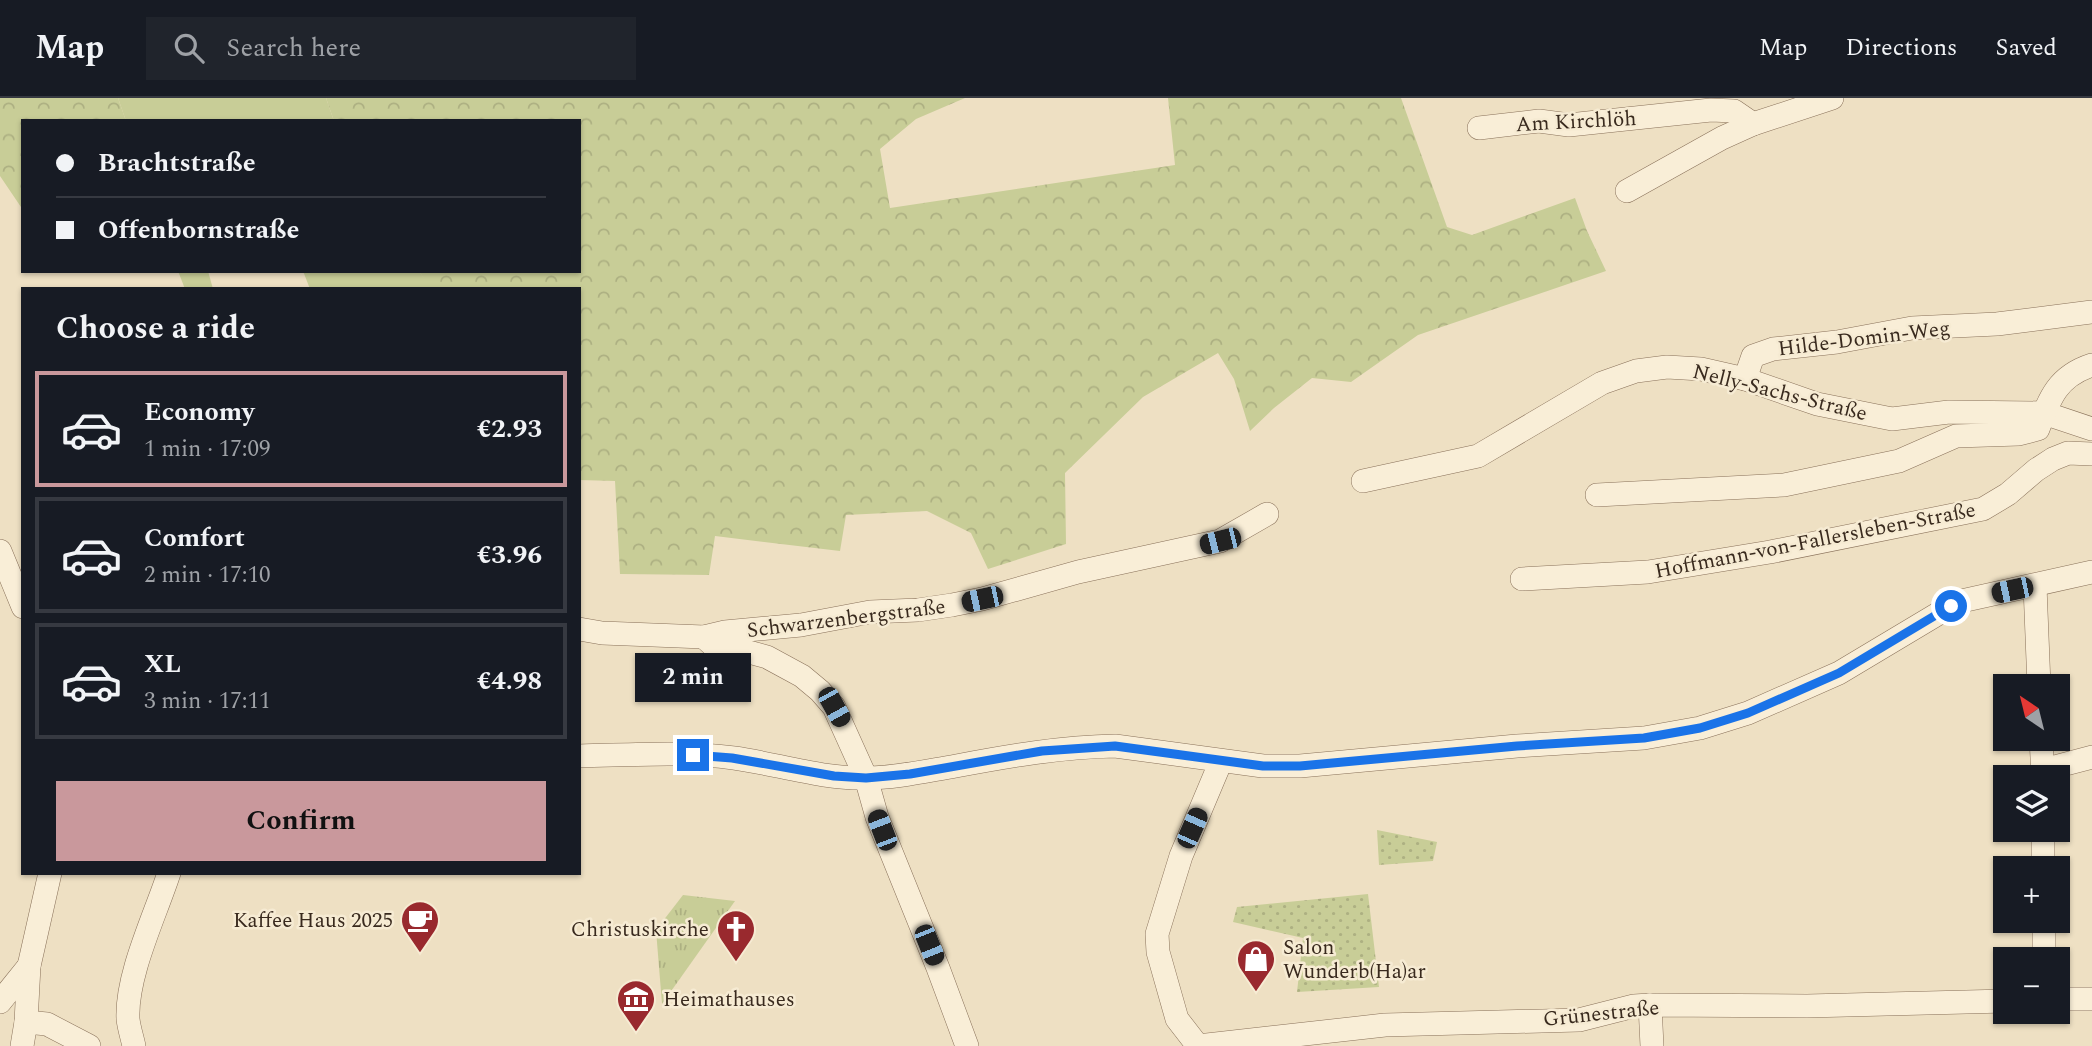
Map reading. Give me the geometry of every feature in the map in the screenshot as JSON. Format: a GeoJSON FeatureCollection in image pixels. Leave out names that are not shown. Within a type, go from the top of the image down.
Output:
{"type":"FeatureCollection","features":[{"type":"Feature","properties":{"kind":"street"},"geometry":{"type":"LineString","coordinates":[[1628,191],[1752,124],[1832,98]]}},
{"type":"Feature","properties":{"kind":"street","name":"Am Kirchlöh"},"geometry":{"type":"LineString","coordinates":[[1479,128],[1539,121],[1569,125],[1711,110],[1734,111],[1752,124]]}},
{"type":"Feature","properties":{"kind":"street","name":"Hilde-Domin-Weg"},"geometry":{"type":"LineString","coordinates":[[1745,379],[1752,356],[1773,349],[1837,342],[1912,328],[1997,324],[2088,313]]}},
{"type":"Feature","properties":{"kind":"street"},"geometry":{"type":"LineString","coordinates":[[1597,495],[1784,485],[1899,461],[1956,436],[2019,434],[2038,429],[2056,388],[2073,372],[2092,365]]}},
{"type":"Feature","properties":{"kind":"street","name":"Nelly-Sachs-Straße"},"geometry":{"type":"LineString","coordinates":[[1363,481],[1478,456],[1602,383],[1636,371],[1667,367],[1701,369],[1745,379],[1817,404],[1892,419],[1949,412],[2044,413],[2092,429]]}},
{"type":"Feature","properties":{"kind":"street","name":"Hoffmann-von-Fallersleben-Straße"},"geometry":{"type":"LineString","coordinates":[[1522,579],[1648,572],[1770,552],[1983,509],[2008,494],[2053,459],[2068,453],[2092,454]]}},
{"type":"Feature","properties":{"kind":"street","name":"Schwarzenbergstraße"},"geometry":{"type":"LineString","coordinates":[[581,629],[602,633],[704,637],[725,632],[801,625],[870,612],[918,610],[982,599],[1078,572],[1220,541],[1267,514]]}},
{"type":"Feature","properties":{"kind":"street"},"geometry":{"type":"LineString","coordinates":[[0,551],[21,602]]}},
{"type":"Feature","properties":{"kind":"street"},"geometry":{"type":"LineString","coordinates":[[581,756],[674,753],[732,758],[834,776],[866,778],[910,774],[1042,751],[1094,747],[1115,746],[1263,766],[1341,764],[1517,746],[1644,738],[1700,728],[1748,713],[1839,673],[1951,606],[1966,600],[2092,572]]}},
{"type":"Feature","properties":{"kind":"street"},"geometry":{"type":"LineString","coordinates":[[2035,586],[2039,674]]}},
{"type":"Feature","properties":{"kind":"street"},"geometry":{"type":"LineString","coordinates":[[704,637],[719,651],[745,651],[767,657],[802,676],[834,707],[866,778],[877,817],[967,1046]]}},
{"type":"Feature","properties":{"kind":"street"},"geometry":{"type":"LineString","coordinates":[[2068,765],[2092,757]]}},
{"type":"Feature","properties":{"kind":"street"},"geometry":{"type":"LineString","coordinates":[[1198,1046],[1177,1019],[1158,952],[1157,934],[1181,856],[1222,761]]}},
{"type":"Feature","properties":{"kind":"street"},"geometry":{"type":"LineString","coordinates":[[22,1046],[29,966],[50,875]]}},
{"type":"Feature","properties":{"kind":"street"},"geometry":{"type":"LineString","coordinates":[[134,1046],[128,1023],[131,988],[168,875]]}},
{"type":"Feature","properties":{"kind":"street"},"geometry":{"type":"LineString","coordinates":[[0,1002],[29,966]]}},
{"type":"Feature","properties":{"kind":"street"},"geometry":{"type":"LineString","coordinates":[[2070,999],[2092,999]]}},
{"type":"Feature","properties":{"kind":"street","name":"Grünestraße"},"geometry":{"type":"LineString","coordinates":[[1198,1046],[1385,1025],[1413,1035],[1579,1020],[1634,1006],[1650,1005],[1807,1006],[1993,1000]]}},
{"type":"Feature","properties":{"kind":"street"},"geometry":{"type":"LineString","coordinates":[[1650,1005],[1652,1046]]}},
{"type":"Feature","properties":{"kind":"street"},"geometry":{"type":"LineString","coordinates":[[11,1046],[26,1022]]}},
{"type":"Feature","properties":{"kind":"street"},"geometry":{"type":"LineString","coordinates":[[26,1022],[47,1024],[89,1046]]}},
{"type":"Feature","properties":{"kind":"green space"},"geometry":{"type":"Polygon","coordinates":[[[0,98],[118,98],[125,119],[21,119],[21,207],[0,176],[0,98]]]}},
{"type":"Feature","properties":{"kind":"green space"},"geometry":{"type":"Polygon","coordinates":[[[118,98],[326,98],[333,119],[125,119],[118,98]]]}},
{"type":"Feature","properties":{"kind":"green space"},"geometry":{"type":"Polygon","coordinates":[[[326,98],[965,98],[916,119],[880,149],[890,208],[1175,165],[1168,98],[1401,98],[1447,227],[1472,235],[1575,198],[1606,271],[1418,335],[1351,382],[1312,378],[1250,431],[1234,379],[1218,353],[1143,397],[1065,473],[1066,544],[988,569],[971,533],[927,511],[846,515],[840,551],[715,536],[709,575],[620,574],[615,481],[581,480],[581,287],[424,287],[427,284],[420,273],[581,273],[581,119],[333,119],[326,98]]]}},
{"type":"Feature","properties":{"kind":"green space"},"geometry":{"type":"Polygon","coordinates":[[[179,273],[209,273],[212,287],[184,287],[179,273]]]}},
{"type":"Feature","properties":{"kind":"green space"},"geometry":{"type":"Polygon","coordinates":[[[304,273],[420,273],[428,284],[425,287],[309,287],[304,273]]]}},
{"type":"Feature","properties":{"kind":"green space"},"geometry":{"type":"Polygon","coordinates":[[[1377,830],[1437,842],[1433,861],[1379,865],[1377,830]]]}},
{"type":"Feature","properties":{"kind":"green space"},"geometry":{"type":"Polygon","coordinates":[[[1368,894],[1379,987],[1297,992],[1303,938],[1233,922],[1237,907],[1368,894]]]}},
{"type":"Feature","properties":{"kind":"green space"},"geometry":{"type":"Polygon","coordinates":[[[683,895],[735,901],[662,1004],[656,930],[683,895]]]}},
{"type":"Feature","properties":{"kind":"place","name":"Kaffee Haus 2025"},"geometry":{"type":"Point","coordinates":[420,954]}},
{"type":"Feature","properties":{"kind":"place","name":"Christuskirche"},"geometry":{"type":"Point","coordinates":[736,963]}},
{"type":"Feature","properties":{"kind":"place","name":"Salon Wunderb(Ha)ar"},"geometry":{"type":"Point","coordinates":[1256,993]}},
{"type":"Feature","properties":{"kind":"place","name":"Heimathauses"},"geometry":{"type":"Point","coordinates":[636,1033]}},
{"type":"Feature","properties":{"kind":"route"},"geometry":{"type":"LineString","coordinates":[[693,755],[732,758],[834,776],[866,778],[910,774],[1042,751],[1094,747],[1115,746],[1263,766],[1300,766],[1517,746],[1644,738],[1700,728],[1748,713],[1814,685],[1900,638],[1951,606]]}}]}
